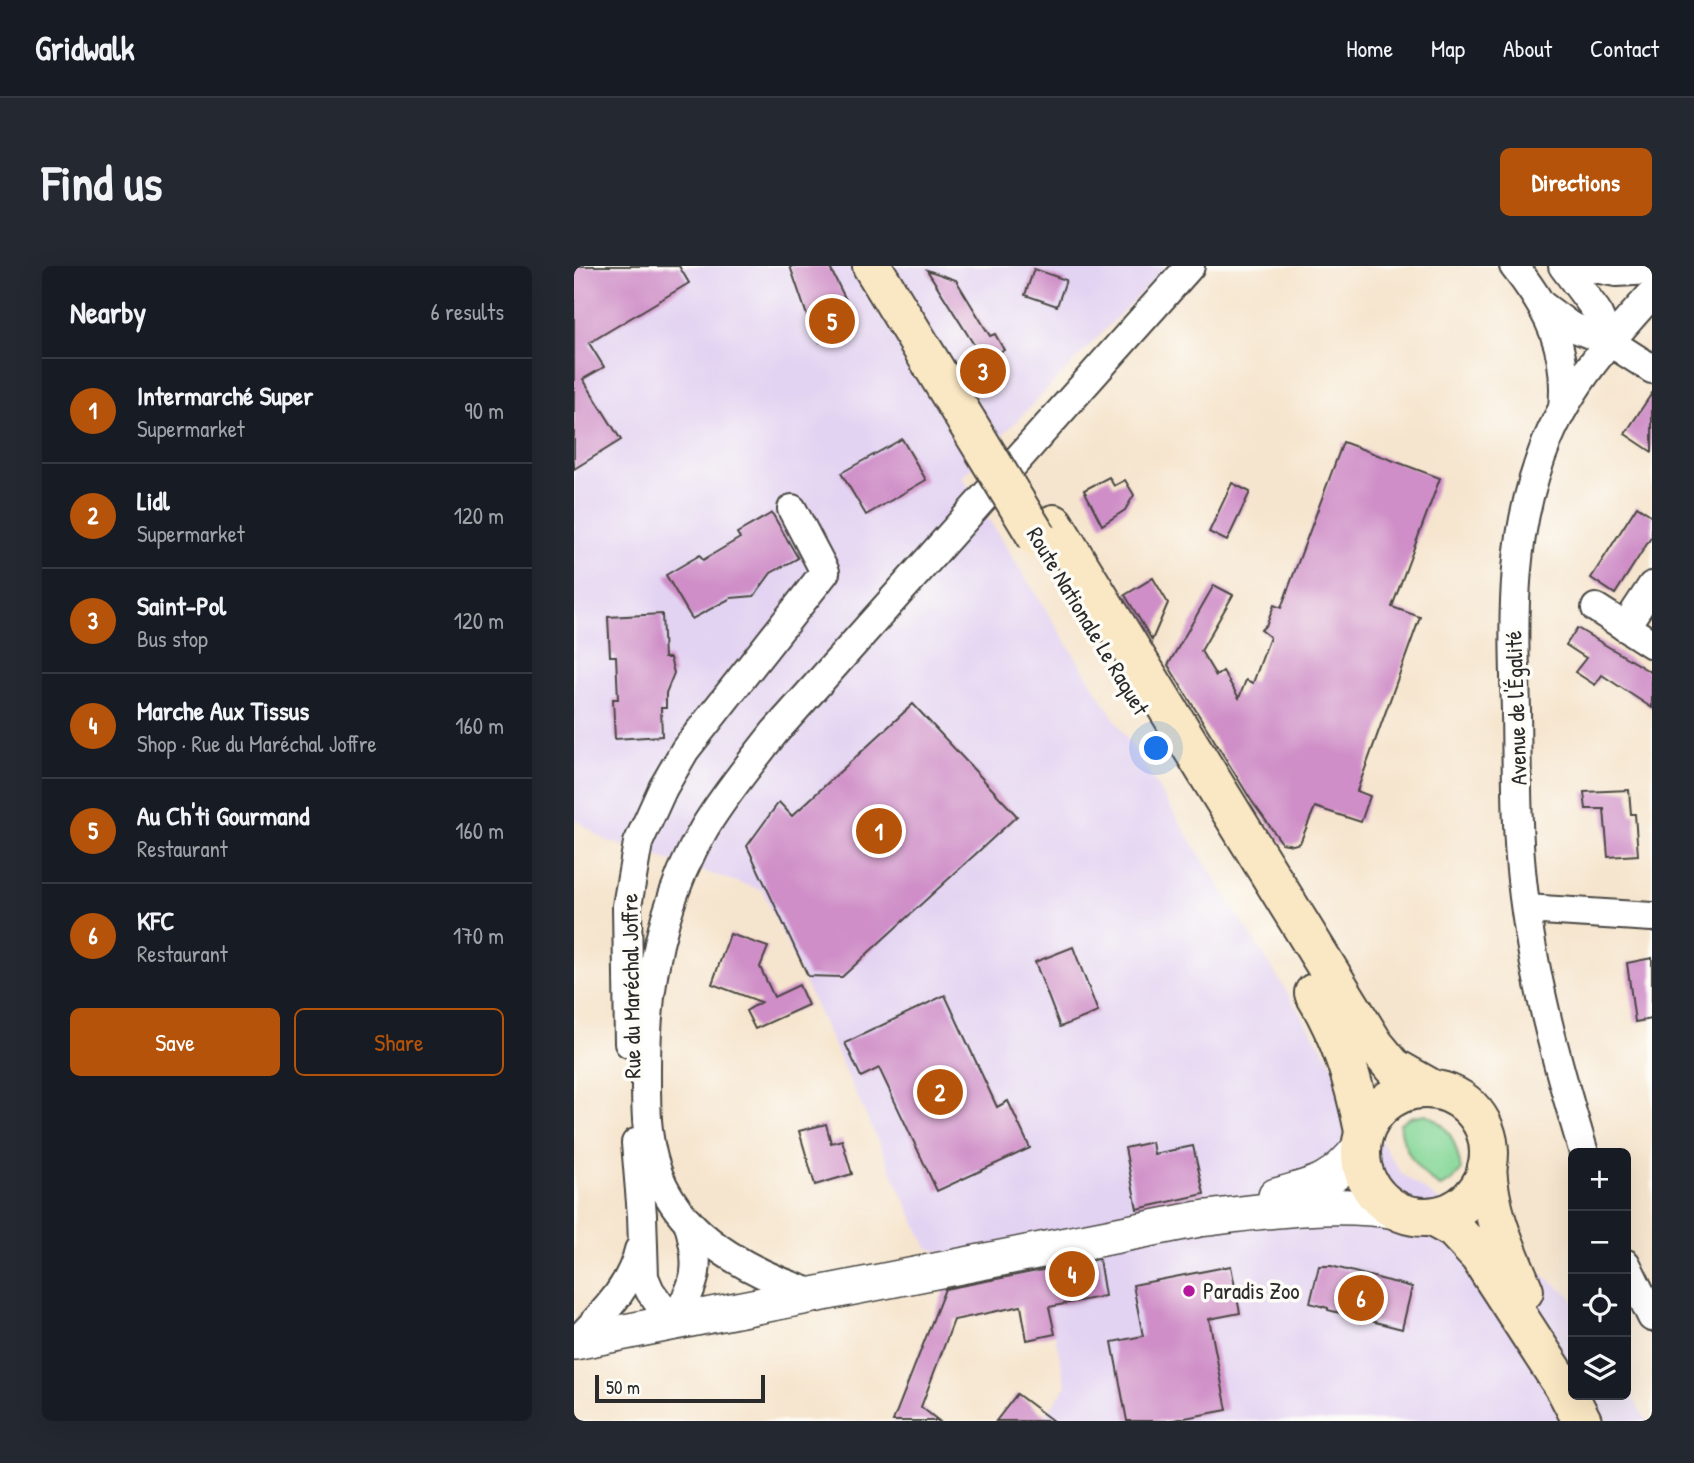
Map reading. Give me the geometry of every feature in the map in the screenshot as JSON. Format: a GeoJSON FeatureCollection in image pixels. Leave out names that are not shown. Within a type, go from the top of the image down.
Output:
{"type":"FeatureCollection","features":[{"type":"Feature","properties":{"kind":"main road","name":"Route Nationale Le Raquet"},"geometry":{"type":"LineString","coordinates":[[872,266],[977,418],[1287,926],[1379,1052],[1393,1067],[1432,1089]]}},
{"type":"Feature","properties":{"kind":"main road","name":"Route Nationale Le Raquet"},"geometry":{"type":"LineString","coordinates":[[896,266],[977,418]]}},
{"type":"Feature","properties":{"kind":"main road","name":"Route Nationale Le Raquet"},"geometry":{"type":"LineString","coordinates":[[1287,926],[1337,1035],[1356,1092],[1362,1138]]}},
{"type":"Feature","properties":{"kind":"main road"},"geometry":{"type":"LineString","coordinates":[[1568,1369],[1534,1311],[1497,1227],[1489,1197],[1489,1146],[1479,1119],[1459,1098],[1446,1092],[1432,1089],[1410,1090],[1390,1098],[1374,1113],[1362,1138],[1362,1167],[1367,1181],[1379,1198],[1454,1229],[1479,1256],[1566,1390],[1582,1421]]}},
{"type":"Feature","properties":{"kind":"main road"},"geometry":{"type":"LineString","coordinates":[[1414,1214],[1452,1211],[1465,1203],[1479,1187],[1487,1167]]}},
{"type":"Feature","properties":{"kind":"main road"},"geometry":{"type":"LineString","coordinates":[[1587,1400],[1600,1421]]}},
{"type":"Feature","properties":{"kind":"street"},"geometry":{"type":"LineString","coordinates":[[817,1295],[779,1282],[744,1264],[709,1241],[688,1221],[666,1191],[655,1167],[647,1114],[648,1001],[657,948],[671,901],[693,849],[721,802],[774,733],[1189,266]]}},
{"type":"Feature","properties":{"kind":"street"},"geometry":{"type":"LineString","coordinates":[[1514,266],[1541,304],[1561,349],[1563,409]]}},
{"type":"Feature","properties":{"kind":"street"},"geometry":{"type":"LineString","coordinates":[[1563,266],[1596,310],[1610,342]]}},
{"type":"Feature","properties":{"kind":"street"},"geometry":{"type":"LineString","coordinates":[[1582,266],[1616,272],[1652,270]]}},
{"type":"Feature","properties":{"kind":"street","name":"Avenue de l'Égalité"},"geometry":{"type":"LineString","coordinates":[[1583,1148],[1549,1028],[1526,909],[1520,840],[1514,589],[1518,543],[1526,502],[1543,450],[1563,409],[1587,370],[1652,294]]}},
{"type":"Feature","properties":{"kind":"street"},"geometry":{"type":"LineString","coordinates":[[1541,304],[1577,330],[1610,342],[1652,369]]}},
{"type":"Feature","properties":{"kind":"street","name":"Rue du Maréchal Joffre"},"geometry":{"type":"LineString","coordinates":[[673,1323],[646,1284],[642,1269],[642,1214],[633,1118],[627,906],[633,866],[643,831],[677,762],[825,572],[792,509]]}},
{"type":"Feature","properties":{"kind":"street"},"geometry":{"type":"LineString","coordinates":[[1625,627],[1652,586]]}},
{"type":"Feature","properties":{"kind":"street"},"geometry":{"type":"LineString","coordinates":[[1596,608],[1652,644]]}},
{"type":"Feature","properties":{"kind":"street"},"geometry":{"type":"LineString","coordinates":[[1526,909],[1652,917]]}},
{"type":"Feature","properties":{"kind":"street","name":"Rue du Maréchal Joffre"},"geometry":{"type":"LineString","coordinates":[[1199,1219],[1307,1188],[1327,1179],[1343,1168],[1362,1138]]}},
{"type":"Feature","properties":{"kind":"street","name":"Rue du Maréchal Joffre"},"geometry":{"type":"LineString","coordinates":[[576,1342],[1199,1219],[1279,1209],[1336,1206],[1369,1207],[1414,1214]]}},
{"type":"Feature","properties":{"kind":"street"},"geometry":{"type":"LineString","coordinates":[[673,1323],[689,1294],[695,1276],[696,1254],[688,1221]]}},
{"type":"Feature","properties":{"kind":"street","name":"Rue du Maréchal Joffre"},"geometry":{"type":"LineString","coordinates":[[576,1342],[626,1282],[638,1256],[642,1237]]}},
{"type":"Feature","properties":{"kind":"street"},"geometry":{"type":"LineString","coordinates":[[1631,1274],[1652,1317]]}},
{"type":"Feature","properties":{"kind":"shaded area"},"geometry":{"type":"Polygon","coordinates":[[[574,266],[1167,266],[962,477],[1401,1173],[1568,1293],[1568,1400],[1631,1400],[1631,1395],[1647,1421],[1040,1421],[1066,1387],[1049,1308],[1022,1313],[1014,1273],[927,1248],[762,890],[605,840],[574,819],[574,266]]]}},
{"type":"Feature","properties":{"kind":"green space"},"geometry":{"type":"Polygon","coordinates":[[[1426,1114],[1447,1130],[1455,1145],[1461,1171],[1451,1182],[1440,1187],[1412,1160],[1401,1133],[1400,1123],[1410,1117],[1426,1114]]]}},
{"type":"Feature","properties":{"kind":"building"},"geometry":{"type":"Polygon","coordinates":[[[574,266],[679,266],[689,283],[589,343],[604,367],[583,379],[621,440],[574,469],[574,266]]]}},
{"type":"Feature","properties":{"kind":"building"},"geometry":{"type":"Polygon","coordinates":[[[790,266],[829,266],[855,318],[820,342],[811,327],[790,266]]]}},
{"type":"Feature","properties":{"kind":"building"},"geometry":{"type":"Polygon","coordinates":[[[1034,269],[1066,280],[1057,306],[1025,295],[1034,269]]]}},
{"type":"Feature","properties":{"kind":"building"},"geometry":{"type":"Polygon","coordinates":[[[927,270],[956,280],[990,336],[995,334],[1004,350],[983,359],[927,270]]]}},
{"type":"Feature","properties":{"kind":"building"},"geometry":{"type":"Polygon","coordinates":[[[1652,393],[1652,452],[1625,434],[1652,393]]]}},
{"type":"Feature","properties":{"kind":"building"},"geometry":{"type":"Polygon","coordinates":[[[902,439],[926,480],[866,515],[841,473],[902,439]]]}},
{"type":"Feature","properties":{"kind":"building"},"geometry":{"type":"Polygon","coordinates":[[[1343,442],[1440,478],[1392,607],[1420,617],[1357,791],[1370,796],[1361,822],[1315,807],[1300,843],[1293,845],[1282,843],[1251,800],[1168,665],[1214,585],[1233,595],[1201,651],[1216,676],[1223,671],[1239,698],[1246,680],[1253,683],[1270,637],[1261,630],[1267,624],[1274,605],[1281,608],[1343,442]]]}},
{"type":"Feature","properties":{"kind":"building"},"geometry":{"type":"Polygon","coordinates":[[[1109,477],[1114,486],[1125,480],[1134,495],[1125,510],[1102,525],[1084,490],[1109,477]]]}},
{"type":"Feature","properties":{"kind":"building"},"geometry":{"type":"Polygon","coordinates":[[[1232,483],[1250,492],[1227,541],[1209,532],[1232,483]]]}},
{"type":"Feature","properties":{"kind":"building"},"geometry":{"type":"Polygon","coordinates":[[[1637,506],[1652,516],[1652,536],[1615,594],[1591,578],[1637,506]]]}},
{"type":"Feature","properties":{"kind":"building"},"geometry":{"type":"Polygon","coordinates":[[[772,513],[798,558],[771,573],[754,596],[731,598],[692,619],[666,575],[700,555],[703,560],[740,538],[737,533],[772,513]]]}},
{"type":"Feature","properties":{"kind":"building"},"geometry":{"type":"Polygon","coordinates":[[[1153,578],[1168,603],[1152,640],[1125,595],[1153,578]]]}},
{"type":"Feature","properties":{"kind":"building"},"geometry":{"type":"Polygon","coordinates":[[[662,614],[664,658],[670,658],[674,673],[666,693],[666,708],[661,708],[662,736],[615,739],[613,699],[618,699],[616,656],[610,656],[608,617],[662,614]]]}},
{"type":"Feature","properties":{"kind":"building"},"geometry":{"type":"Polygon","coordinates":[[[1577,628],[1652,673],[1652,708],[1602,675],[1595,685],[1575,672],[1586,658],[1566,645],[1577,628]]]}},
{"type":"Feature","properties":{"kind":"building"},"geometry":{"type":"Polygon","coordinates":[[[913,704],[1017,816],[842,977],[808,976],[747,846],[779,802],[792,816],[913,704]]]}},
{"type":"Feature","properties":{"kind":"building"},"geometry":{"type":"Polygon","coordinates":[[[1629,790],[1631,814],[1635,814],[1638,855],[1608,857],[1604,809],[1586,809],[1584,792],[1629,790]]]}},
{"type":"Feature","properties":{"kind":"building"},"geometry":{"type":"Polygon","coordinates":[[[730,934],[768,947],[760,967],[774,997],[799,985],[808,1005],[755,1029],[746,1011],[761,1002],[712,984],[730,934]]]}},
{"type":"Feature","properties":{"kind":"building"},"geometry":{"type":"Polygon","coordinates":[[[1073,947],[1098,1012],[1060,1027],[1035,962],[1073,947]]]}},
{"type":"Feature","properties":{"kind":"building"},"geometry":{"type":"Polygon","coordinates":[[[1652,958],[1652,1019],[1635,1022],[1627,963],[1652,958]]]}},
{"type":"Feature","properties":{"kind":"building"},"geometry":{"type":"Polygon","coordinates":[[[945,995],[997,1107],[1008,1101],[1030,1148],[937,1191],[879,1068],[861,1077],[845,1043],[945,995]]]}},
{"type":"Feature","properties":{"kind":"building"},"geometry":{"type":"Polygon","coordinates":[[[826,1124],[831,1143],[842,1140],[852,1174],[815,1185],[799,1131],[826,1124]]]}},
{"type":"Feature","properties":{"kind":"building"},"geometry":{"type":"Polygon","coordinates":[[[1152,1142],[1154,1154],[1193,1146],[1204,1194],[1137,1209],[1125,1148],[1152,1142]]]}},
{"type":"Feature","properties":{"kind":"building"},"geometry":{"type":"Polygon","coordinates":[[[1099,1259],[1105,1296],[1049,1307],[1055,1334],[1027,1340],[1021,1306],[954,1320],[921,1407],[939,1421],[893,1421],[945,1289],[1099,1259]]]}},
{"type":"Feature","properties":{"kind":"building"},"geometry":{"type":"Polygon","coordinates":[[[1231,1266],[1240,1313],[1209,1319],[1227,1410],[1169,1421],[1127,1421],[1112,1342],[1143,1336],[1133,1285],[1231,1266]]]}},
{"type":"Feature","properties":{"kind":"building"},"geometry":{"type":"Polygon","coordinates":[[[1319,1266],[1331,1266],[1412,1287],[1402,1329],[1310,1303],[1319,1266]]]}},
{"type":"Feature","properties":{"kind":"building"},"geometry":{"type":"Polygon","coordinates":[[[1017,1394],[1053,1421],[996,1421],[1017,1394]]]}},
{"type":"Feature","properties":{"kind":"place","name":"Au Ch'ti Gourmand"},"geometry":{"type":"Point","coordinates":[832,321]}},
{"type":"Feature","properties":{"kind":"place","name":"Saint-Pol"},"geometry":{"type":"Point","coordinates":[983,371]}},
{"type":"Feature","properties":{"kind":"place","name":"Intermarché Super"},"geometry":{"type":"Point","coordinates":[879,831]}},
{"type":"Feature","properties":{"kind":"place","name":"Lidl"},"geometry":{"type":"Point","coordinates":[940,1092]}},
{"type":"Feature","properties":{"kind":"place","name":"Marche Aux Tissus"},"geometry":{"type":"Point","coordinates":[1072,1274]}},
{"type":"Feature","properties":{"kind":"place","name":"Paradis Zoo"},"geometry":{"type":"Point","coordinates":[1189,1291]}},
{"type":"Feature","properties":{"kind":"place","name":"KFC"},"geometry":{"type":"Point","coordinates":[1361,1298]}}]}
